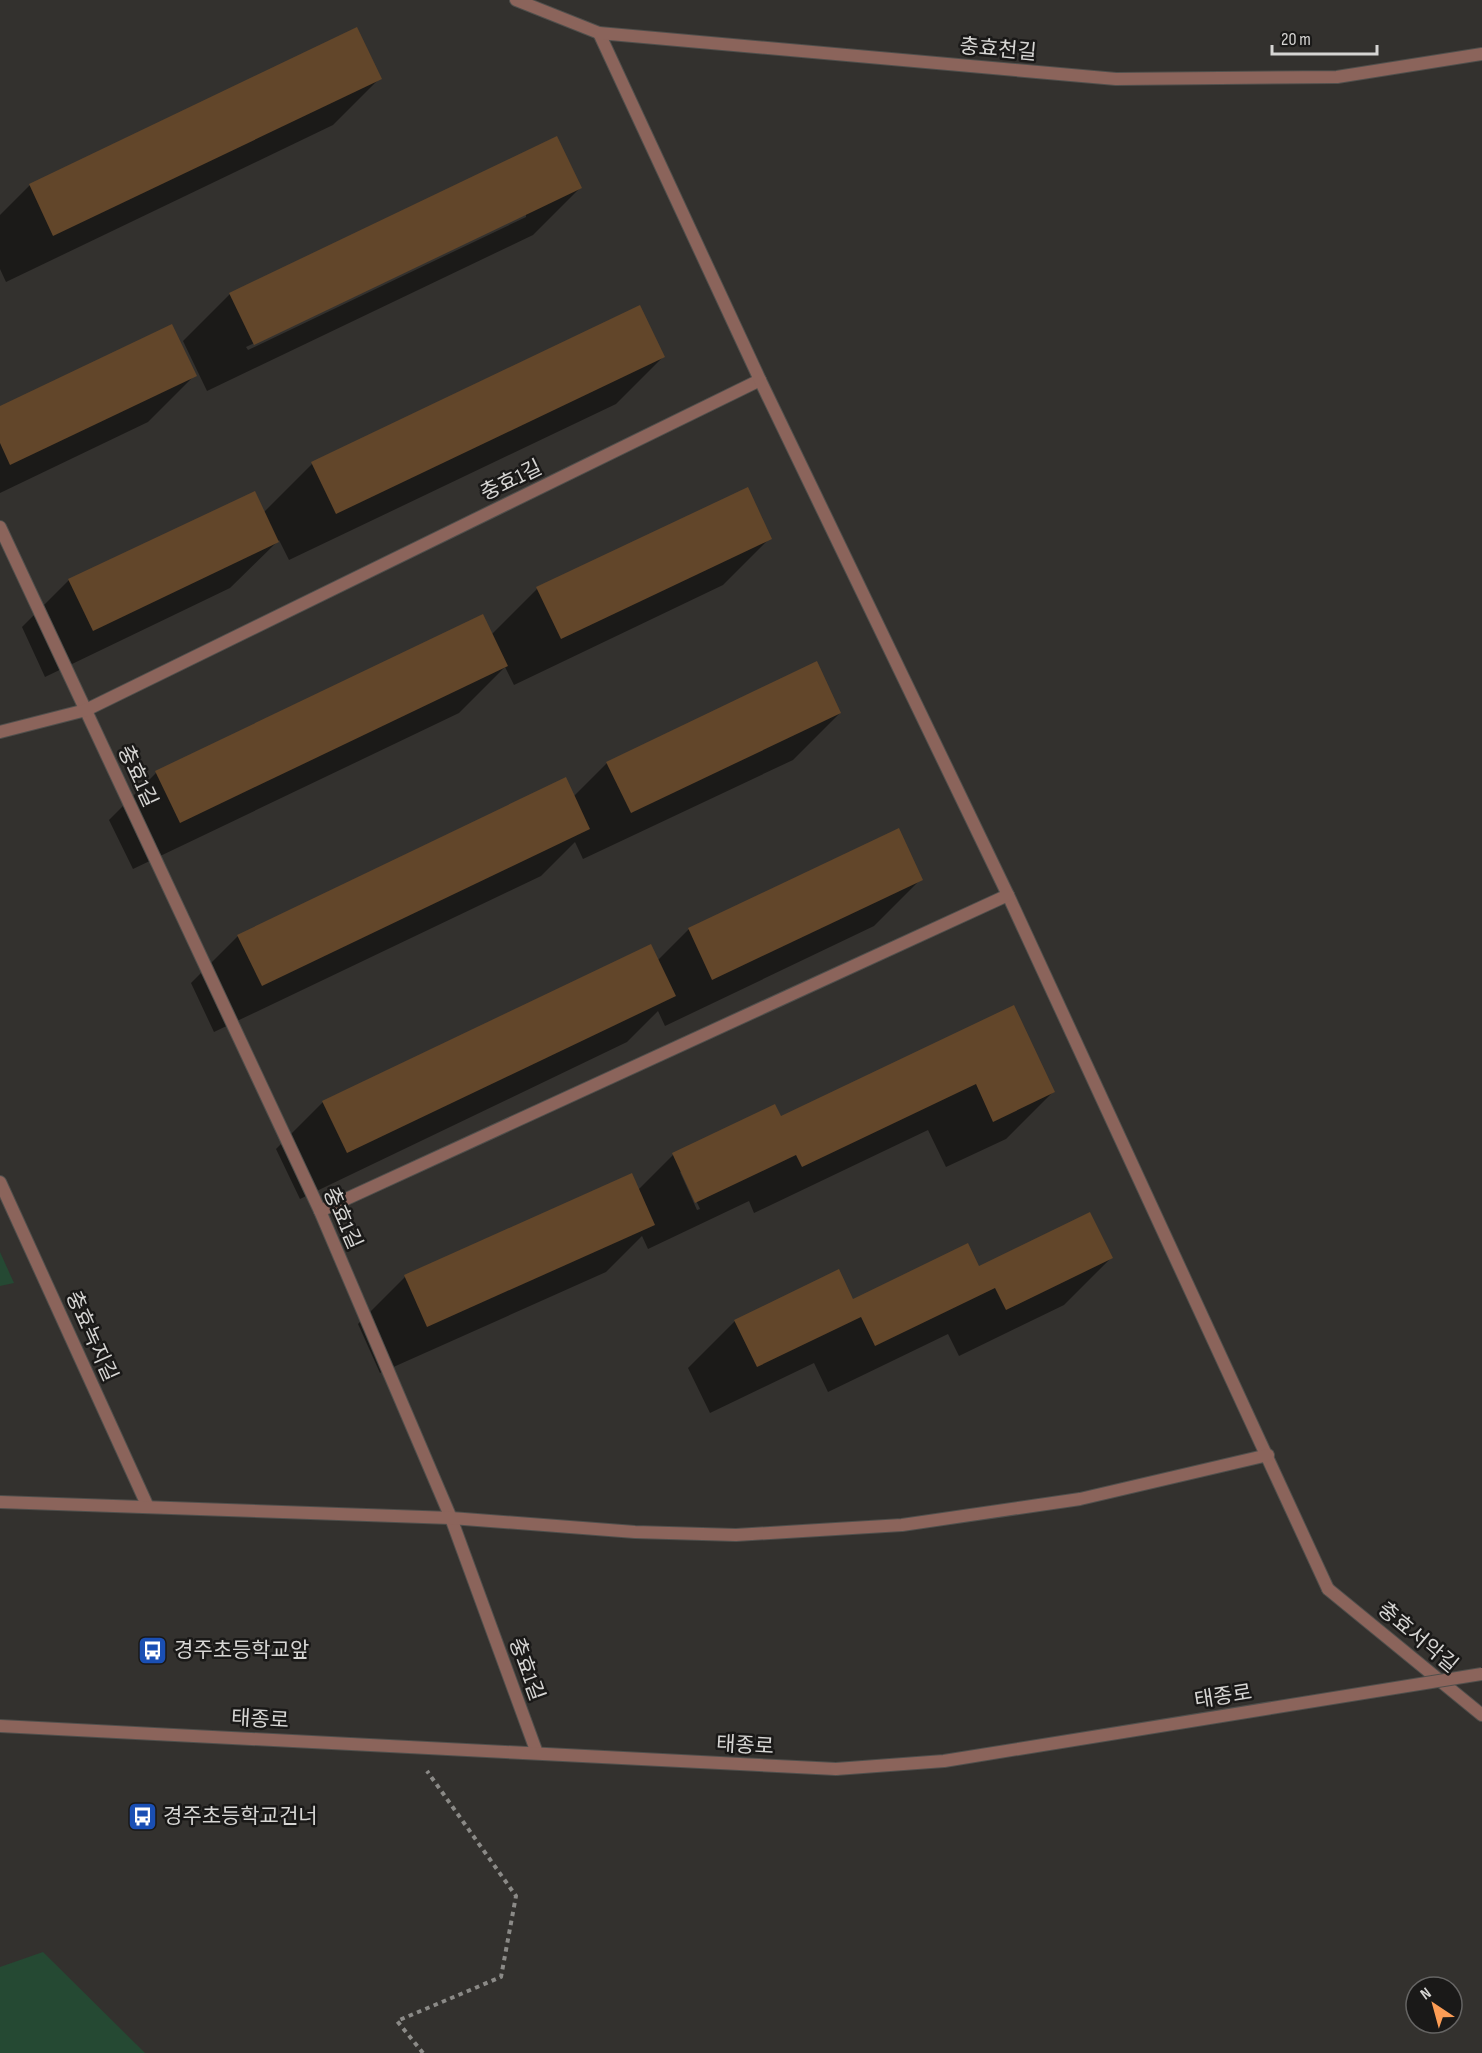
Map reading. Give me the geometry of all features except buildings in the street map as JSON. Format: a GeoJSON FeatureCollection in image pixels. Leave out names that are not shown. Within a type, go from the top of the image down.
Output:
{"type":"FeatureCollection","features":[{"type":"Feature","properties":{"kind":"street","name":"충효천길"},"geometry":{"type":"LineString","coordinates":[[516,0],[599,33],[1116,79],[1337,77],[1482,54]]}},
{"type":"Feature","properties":{"kind":"street"},"geometry":{"type":"LineString","coordinates":[[0,1502],[451,1518],[635,1532],[736,1535],[902,1525],[1080,1499],[1268,1455],[1008,895],[760,380],[599,33]]}},
{"type":"Feature","properties":{"kind":"street","name":"충효1길"},"geometry":{"type":"LineString","coordinates":[[86,710],[760,380]]}},
{"type":"Feature","properties":{"kind":"street","name":"충효1길"},"geometry":{"type":"LineString","coordinates":[[0,527],[320,1211],[451,1518],[537,1753]]}},
{"type":"Feature","properties":{"kind":"street"},"geometry":{"type":"LineString","coordinates":[[0,732],[86,710]]}},
{"type":"Feature","properties":{"kind":"street"},"geometry":{"type":"LineString","coordinates":[[320,1211],[1008,895]]}},
{"type":"Feature","properties":{"kind":"street","name":"충효녹지길"},"geometry":{"type":"LineString","coordinates":[[0,1182],[148,1507]]}},
{"type":"Feature","properties":{"kind":"street","name":"충효서악길"},"geometry":{"type":"LineString","coordinates":[[1268,1455],[1329,1588],[1482,1715]]}},
{"type":"Feature","properties":{"kind":"street","name":"태종로"},"geometry":{"type":"LineString","coordinates":[[0,1726],[836,1769],[944,1761],[1482,1674]]}},
{"type":"Feature","properties":{"kind":"path"},"geometry":{"type":"LineString","coordinates":[[409,1746],[516,1896],[501,1977],[397,2021],[423,2053]]}},
{"type":"Feature","properties":{"kind":"green space"},"geometry":{"type":"Polygon","coordinates":[[[0,1252],[14,1283],[0,1286],[0,1252]]]}},
{"type":"Feature","properties":{"kind":"green space"},"geometry":{"type":"Polygon","coordinates":[[[43,1952],[145,2053],[0,2053],[0,1967],[43,1952]]]}},
{"type":"Feature","properties":{"kind":"place","name":"경주초등학교앞"},"geometry":{"type":"Point","coordinates":[153,1650]}},
{"type":"Feature","properties":{"kind":"place","name":"경주초등학교건너"},"geometry":{"type":"Point","coordinates":[142,1816]}}]}
